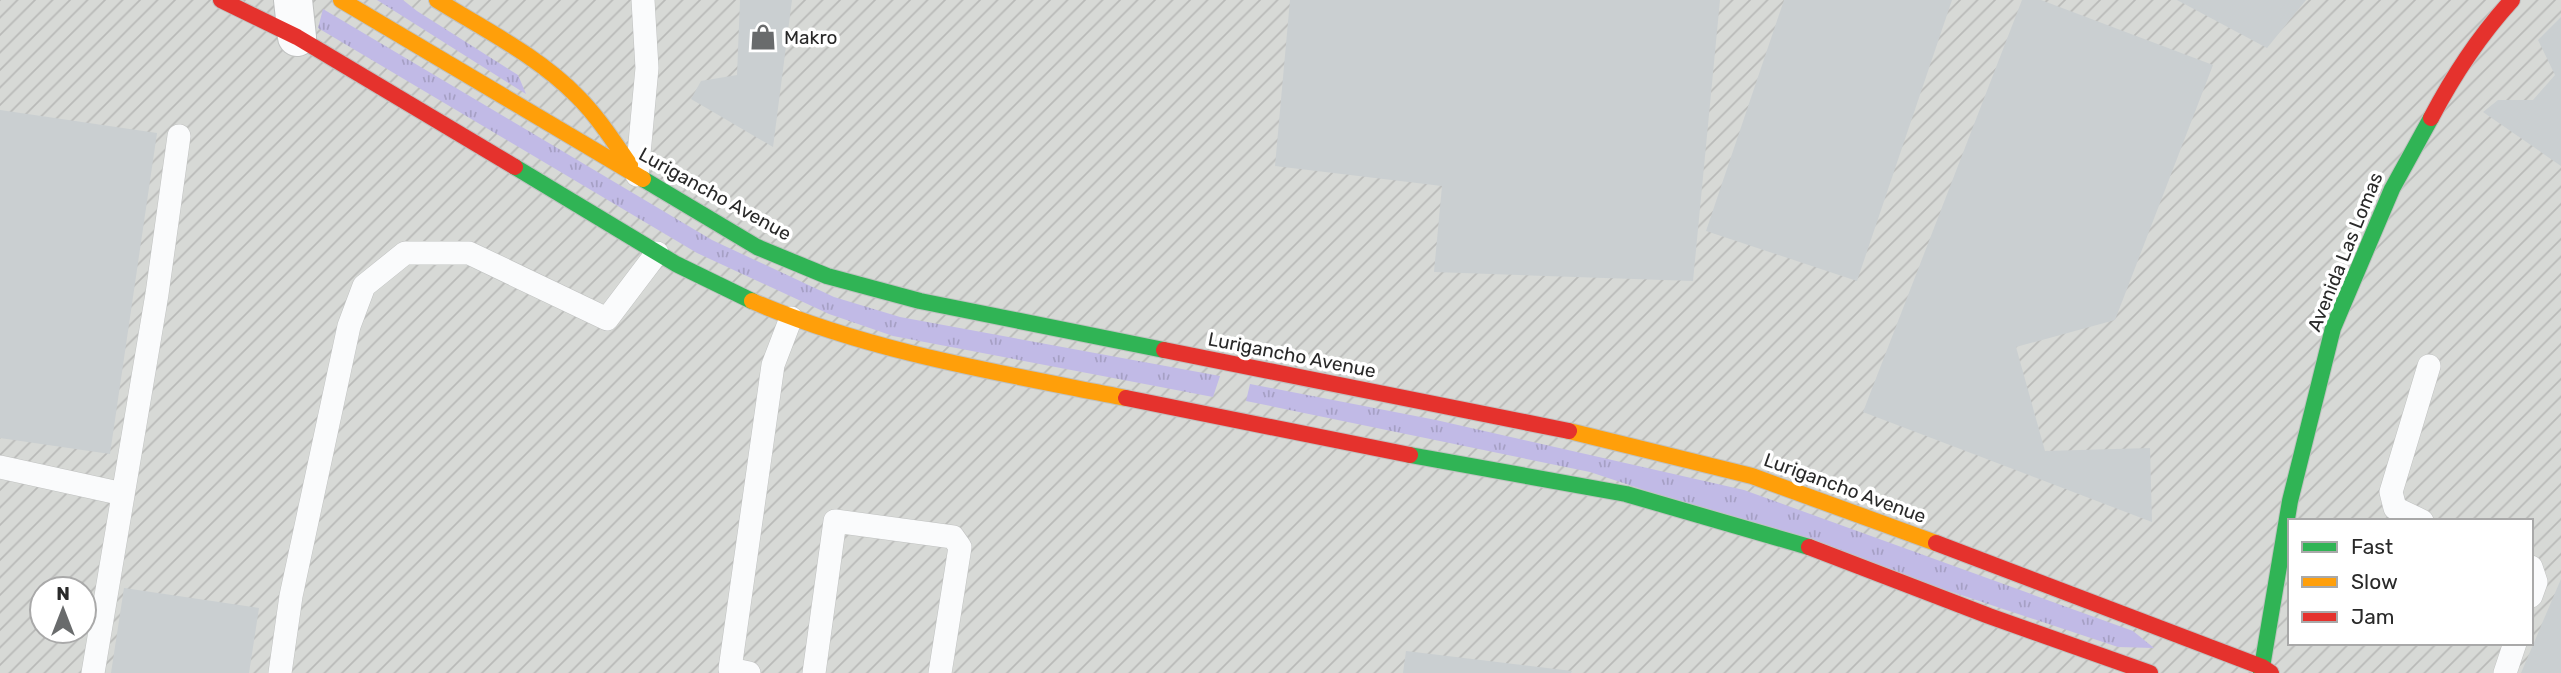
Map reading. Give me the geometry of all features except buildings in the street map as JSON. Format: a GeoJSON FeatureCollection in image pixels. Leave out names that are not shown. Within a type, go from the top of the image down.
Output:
{"type":"FeatureCollection","features":[{"type":"Feature","properties":{"kind":"main road"},"geometry":{"type":"LineString","coordinates":[[221,0],[295,18],[657,253],[738,295],[792,318],[852,337],[987,370],[1224,411],[1409,455],[1626,494],[1807,546],[1989,616],[2150,673]]}},
{"type":"Feature","properties":{"kind":"main road","name":"Lurigancho Avenue"},"geometry":{"type":"LineString","coordinates":[[341,0],[758,247],[827,276],[920,301],[1233,372],[1548,426],[1752,476],[2074,594],[2265,671]]}},
{"type":"Feature","properties":{"kind":"main road"},"geometry":{"type":"LineString","coordinates":[[437,0],[533,61],[570,89],[598,120],[637,175]]}},
{"type":"Feature","properties":{"kind":"main road","name":"Avenida Las Lomas"},"geometry":{"type":"LineString","coordinates":[[2265,671],[2290,500],[2333,328],[2392,189],[2448,86],[2494,20],[2512,0]]}},
{"type":"Feature","properties":{"kind":"lane"},"geometry":{"type":"LineString","coordinates":[[637,175],[647,68],[643,0]]}},
{"type":"Feature","properties":{"kind":"lane"},"geometry":{"type":"LineString","coordinates":[[93,673],[157,294],[179,136]]}},
{"type":"Feature","properties":{"kind":"lane"},"geometry":{"type":"LineString","coordinates":[[280,673],[291,596],[349,326],[364,286],[405,253],[469,253],[607,319],[657,253]]}},
{"type":"Feature","properties":{"kind":"lane"},"geometry":{"type":"LineString","coordinates":[[749,673],[730,669],[773,365],[792,318]]}},
{"type":"Feature","properties":{"kind":"lane"},"geometry":{"type":"LineString","coordinates":[[2418,519],[2395,508],[2391,492],[2429,366]]}},
{"type":"Feature","properties":{"kind":"lane"},"geometry":{"type":"LineString","coordinates":[[0,467],[123,494]]}},
{"type":"Feature","properties":{"kind":"lane"},"geometry":{"type":"LineString","coordinates":[[819,672],[835,521],[953,537],[960,547],[940,673]]}},
{"type":"Feature","properties":{"kind":"lane"},"geometry":{"type":"LineString","coordinates":[[2533,573],[2536,582],[2533,590]]}},
{"type":"Feature","properties":{"kind":"lane"},"geometry":{"type":"LineString","coordinates":[[2505,673],[2514,645]]}},
{"type":"Feature","properties":{"kind":"shaded area"},"geometry":{"type":"Polygon","coordinates":[[[0,0],[2561,0],[2561,673],[0,673],[0,0]]]}},
{"type":"Feature","properties":{"kind":"green space"},"geometry":{"type":"Polygon","coordinates":[[[377,0],[403,0],[518,75],[526,94],[377,0]]]}},
{"type":"Feature","properties":{"kind":"green space"},"geometry":{"type":"Polygon","coordinates":[[[323,9],[712,240],[834,297],[900,317],[1220,376],[1213,397],[893,336],[829,314],[697,253],[318,28],[323,9]]]}},
{"type":"Feature","properties":{"kind":"green space"},"geometry":{"type":"Polygon","coordinates":[[[1250,384],[1436,420],[1744,490],[2133,631],[2154,648],[2118,647],[1590,472],[1246,401],[1250,384]]]}},
{"type":"Feature","properties":{"kind":"traffic: fast"},"geometry":{"type":"LineString","coordinates":[[2261,673],[2290,501],[2333,328],[2392,189],[2431,118]]}},
{"type":"Feature","properties":{"kind":"traffic: fast"},"geometry":{"type":"LineString","coordinates":[[515,167],[676,264],[752,301]]}},
{"type":"Feature","properties":{"kind":"traffic: fast"},"geometry":{"type":"LineString","coordinates":[[643,179],[757,247],[827,276],[920,301],[1164,350]]}},
{"type":"Feature","properties":{"kind":"traffic: fast"},"geometry":{"type":"LineString","coordinates":[[1410,455],[1626,494],[1809,547]]}},
{"type":"Feature","properties":{"kind":"traffic: slow"},"geometry":{"type":"LineString","coordinates":[[341,0],[643,179]]}},
{"type":"Feature","properties":{"kind":"traffic: slow"},"geometry":{"type":"LineString","coordinates":[[437,0],[510,44],[562,82],[606,130],[630,165]]}},
{"type":"Feature","properties":{"kind":"traffic: slow"},"geometry":{"type":"LineString","coordinates":[[752,301],[797,319],[889,348],[1126,398]]}},
{"type":"Feature","properties":{"kind":"traffic: slow"},"geometry":{"type":"LineString","coordinates":[[1569,431],[1752,476],[1936,543]]}},
{"type":"Feature","properties":{"kind":"traffic: jam"},"geometry":{"type":"LineString","coordinates":[[221,0],[297,37],[515,167]]}},
{"type":"Feature","properties":{"kind":"traffic: jam"},"geometry":{"type":"LineString","coordinates":[[2431,118],[2468,56],[2512,0]]}},
{"type":"Feature","properties":{"kind":"traffic: jam"},"geometry":{"type":"LineString","coordinates":[[1164,350],[1569,431]]}},
{"type":"Feature","properties":{"kind":"traffic: jam"},"geometry":{"type":"LineString","coordinates":[[1126,398],[1410,455]]}},
{"type":"Feature","properties":{"kind":"traffic: jam"},"geometry":{"type":"LineString","coordinates":[[1936,543],[2262,667],[2271,673]]}},
{"type":"Feature","properties":{"kind":"traffic: jam"},"geometry":{"type":"LineString","coordinates":[[1809,547],[1989,616],[2150,673]]}},
{"type":"Feature","properties":{"kind":"place","name":"Makro"},"geometry":{"type":"Point","coordinates":[763,37]}}]}
